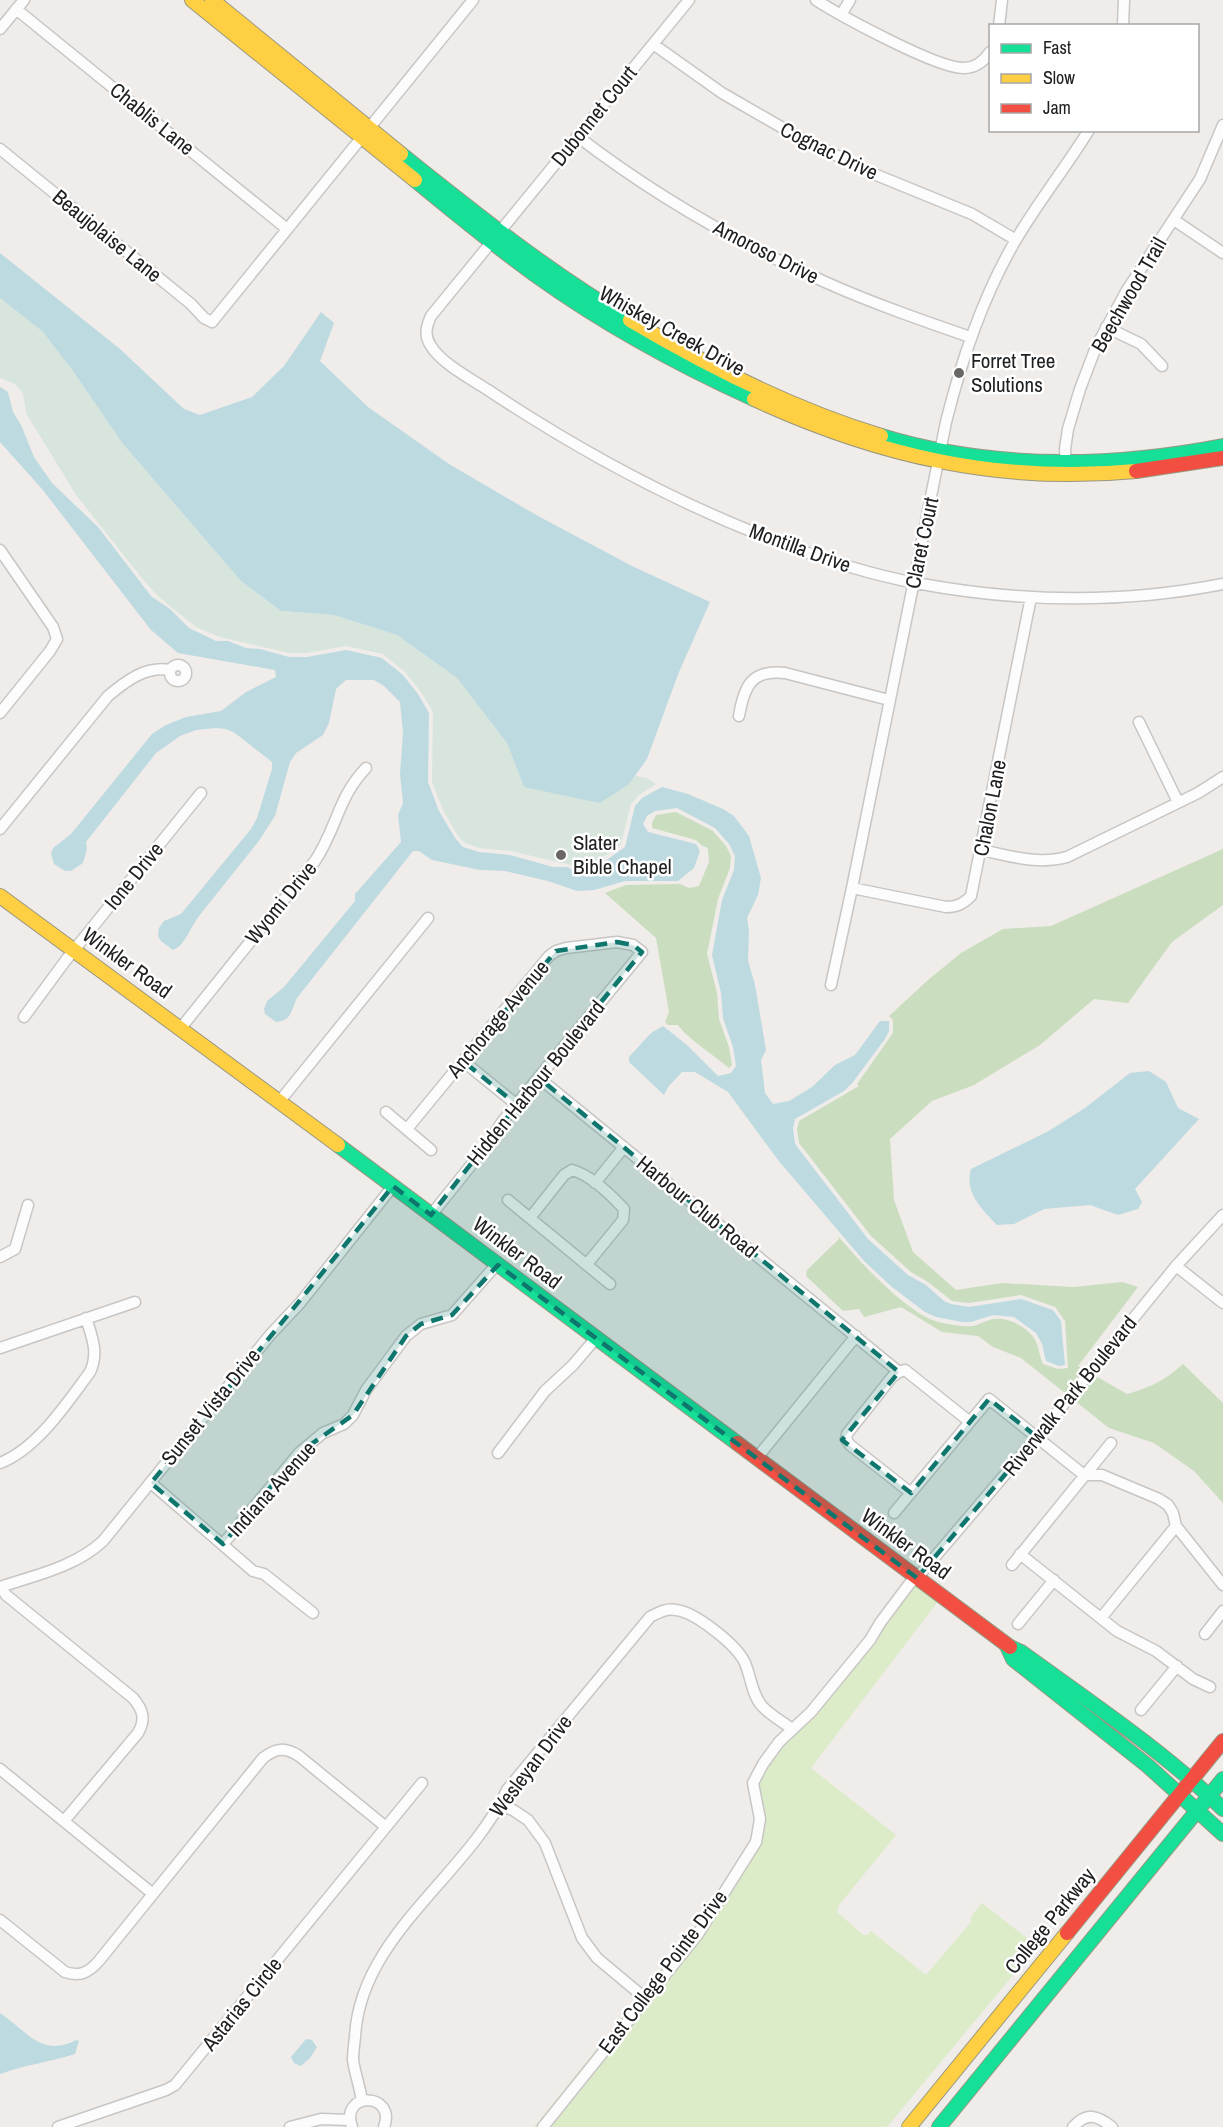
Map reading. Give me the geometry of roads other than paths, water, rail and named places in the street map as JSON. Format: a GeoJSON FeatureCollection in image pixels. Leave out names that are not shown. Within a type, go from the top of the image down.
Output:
{"type":"FeatureCollection","features":[{"type":"Feature","properties":{"kind":"street"},"geometry":{"type":"LineString","coordinates":[[0,29],[24,0]]}},
{"type":"Feature","properties":{"kind":"street","name":"Whiskey Creek Drive"},"geometry":{"type":"LineString","coordinates":[[192,0],[365,132],[495,237],[539,262],[606,306],[709,364],[779,398],[940,457],[998,459],[1066,469],[1147,471],[1223,458]]}},
{"type":"Feature","properties":{"kind":"street","name":"Whiskey Creek Drive"},"geometry":{"type":"LineString","coordinates":[[212,0],[365,132]]}},
{"type":"Feature","properties":{"kind":"street","name":"Dubonnet Court"},"geometry":{"type":"LineString","coordinates":[[428,341],[427,326],[431,316],[689,0]]}},
{"type":"Feature","properties":{"kind":"street"},"geometry":{"type":"LineString","coordinates":[[816,0],[841,15],[919,53],[957,68],[976,66],[989,53]]}},
{"type":"Feature","properties":{"kind":"street"},"geometry":{"type":"LineString","coordinates":[[841,15],[850,0]]}},
{"type":"Feature","properties":{"kind":"street"},"geometry":{"type":"LineString","coordinates":[[999,24],[1002,0]]}},
{"type":"Feature","properties":{"kind":"street"},"geometry":{"type":"LineString","coordinates":[[1123,24],[1124,0]]}},
{"type":"Feature","properties":{"kind":"street"},"geometry":{"type":"LineString","coordinates":[[286,229],[469,1]]}},
{"type":"Feature","properties":{"kind":"street","name":"Chablis Lane"},"geometry":{"type":"LineString","coordinates":[[16,9],[286,229]]}},
{"type":"Feature","properties":{"kind":"street","name":"Cognac Drive"},"geometry":{"type":"LineString","coordinates":[[653,44],[722,93],[786,131],[874,174],[972,214],[1016,240]]}},
{"type":"Feature","properties":{"kind":"street","name":"Beechwood Trail"},"geometry":{"type":"LineString","coordinates":[[1066,469],[1066,439],[1073,409],[1092,357],[1127,290],[1200,179],[1223,125]]}},
{"type":"Feature","properties":{"kind":"street","name":"Claret Court"},"geometry":{"type":"LineString","coordinates":[[831,985],[954,390],[970,337],[985,300],[1016,240],[1088,132]]}},
{"type":"Feature","properties":{"kind":"street","name":"Amoroso Drive"},"geometry":{"type":"LineString","coordinates":[[578,136],[656,192],[749,246],[874,303],[970,337]]}},
{"type":"Feature","properties":{"kind":"street","name":"Beaujolaise Lane"},"geometry":{"type":"LineString","coordinates":[[0,149],[191,304],[204,318],[212,322],[286,229]]}},
{"type":"Feature","properties":{"kind":"street"},"geometry":{"type":"LineString","coordinates":[[1173,220],[1223,253]]}},
{"type":"Feature","properties":{"kind":"street"},"geometry":{"type":"LineString","coordinates":[[1106,327],[1141,344],[1162,366]]}},
{"type":"Feature","properties":{"kind":"street","name":"Montilla Drive"},"geometry":{"type":"LineString","coordinates":[[428,341],[444,360],[567,440],[652,487],[725,520],[812,555],[914,583],[1031,597],[1143,596],[1223,584]]}},
{"type":"Feature","properties":{"kind":"street","name":"Whiskey Creek Drive"},"geometry":{"type":"LineString","coordinates":[[1066,469],[1162,458],[1223,446]]}},
{"type":"Feature","properties":{"kind":"street"},"geometry":{"type":"LineString","coordinates":[[0,550],[53,627],[57,639],[0,713]]}},
{"type":"Feature","properties":{"kind":"street","name":"Chalon Lane"},"geometry":{"type":"LineString","coordinates":[[852,888],[946,907],[956,907],[971,896],[1031,597]]}},
{"type":"Feature","properties":{"kind":"street"},"geometry":{"type":"LineString","coordinates":[[0,829],[108,696],[122,684],[139,675],[160,668],[170,670]]}},
{"type":"Feature","properties":{"kind":"street"},"geometry":{"type":"LineString","coordinates":[[739,716],[747,686],[758,676],[771,672],[785,673],[890,700]]}},
{"type":"Feature","properties":{"kind":"street"},"geometry":{"type":"LineString","coordinates":[[1139,722],[1178,802]]}},
{"type":"Feature","properties":{"kind":"street","name":"Wyomi Drive"},"geometry":{"type":"LineString","coordinates":[[180,1029],[315,861],[326,843],[345,794],[366,768]]}},
{"type":"Feature","properties":{"kind":"street"},"geometry":{"type":"LineString","coordinates":[[982,850],[1038,861],[1057,860],[1077,853],[1207,788],[1223,777]]}},
{"type":"Feature","properties":{"kind":"street","name":"Ione Drive"},"geometry":{"type":"LineString","coordinates":[[24,1017],[74,950],[201,793]]}},
{"type":"Feature","properties":{"kind":"street","name":"Winkler Road"},"geometry":{"type":"LineString","coordinates":[[0,896],[393,1186],[1007,1646],[1021,1652],[1080,1693],[1192,1779],[1223,1809]]}},
{"type":"Feature","properties":{"kind":"street"},"geometry":{"type":"LineString","coordinates":[[279,1102],[428,918]]}},
{"type":"Feature","properties":{"kind":"street","name":"Anchorage Avenue"},"geometry":{"type":"LineString","coordinates":[[407,1130],[542,963],[556,951],[617,942],[633,945],[642,952]]}},
{"type":"Feature","properties":{"kind":"street","name":"Hidden Harbour Boulevard"},"geometry":{"type":"LineString","coordinates":[[431,1215],[642,952]]}},
{"type":"Feature","properties":{"kind":"street"},"geometry":{"type":"LineString","coordinates":[[463,1061],[517,1105]]}},
{"type":"Feature","properties":{"kind":"street","name":"Harbour Club Road"},"geometry":{"type":"LineString","coordinates":[[539,1078],[899,1372],[904,1370],[970,1422]]}},
{"type":"Feature","properties":{"kind":"street"},"geometry":{"type":"LineString","coordinates":[[386,1113],[431,1149]]}},
{"type":"Feature","properties":{"kind":"street"},"geometry":{"type":"LineString","coordinates":[[595,1183],[624,1147]]}},
{"type":"Feature","properties":{"kind":"street"},"geometry":{"type":"LineString","coordinates":[[530,1218],[564,1175],[572,1170],[581,1172],[595,1183],[624,1209],[623,1220],[586,1264]]}},
{"type":"Feature","properties":{"kind":"street","name":"Sunset Vista Drive"},"geometry":{"type":"LineString","coordinates":[[0,1587],[71,1563],[88,1554],[116,1526],[393,1186]]}},
{"type":"Feature","properties":{"kind":"street"},"geometry":{"type":"LineString","coordinates":[[508,1200],[610,1284]]}},
{"type":"Feature","properties":{"kind":"street"},"geometry":{"type":"LineString","coordinates":[[0,1257],[15,1249],[28,1206]]}},
{"type":"Feature","properties":{"kind":"street","name":"Riverwalk Park Boulevard"},"geometry":{"type":"LineString","coordinates":[[917,1578],[1037,1437],[1176,1266],[1223,1215]]}},
{"type":"Feature","properties":{"kind":"street","name":"Indiana Avenue"},"geometry":{"type":"LineString","coordinates":[[223,1544],[300,1452],[323,1433],[344,1424],[353,1415],[366,1390],[406,1336],[421,1324],[452,1315],[497,1264]]}},
{"type":"Feature","properties":{"kind":"street"},"geometry":{"type":"LineString","coordinates":[[1176,1266],[1223,1304]]}},
{"type":"Feature","properties":{"kind":"street"},"geometry":{"type":"LineString","coordinates":[[0,1348],[135,1302]]}},
{"type":"Feature","properties":{"kind":"street"},"geometry":{"type":"LineString","coordinates":[[0,1463],[14,1457],[31,1444],[90,1372],[96,1354],[86,1318]]}},
{"type":"Feature","properties":{"kind":"street"},"geometry":{"type":"LineString","coordinates":[[756,1459],[856,1336]]}},
{"type":"Feature","properties":{"kind":"street"},"geometry":{"type":"LineString","coordinates":[[498,1453],[545,1391],[573,1365],[596,1338]]}},
{"type":"Feature","properties":{"kind":"street"},"geometry":{"type":"LineString","coordinates":[[899,1372],[847,1434],[846,1439],[850,1445],[911,1493]]}},
{"type":"Feature","properties":{"kind":"street"},"geometry":{"type":"LineString","coordinates":[[894,1513],[989,1399],[1084,1475],[1102,1475],[1168,1505],[1173,1513],[1176,1526],[1223,1585]]}},
{"type":"Feature","properties":{"kind":"street"},"geometry":{"type":"LineString","coordinates":[[1012,1565],[1111,1443]]}},
{"type":"Feature","properties":{"kind":"street"},"geometry":{"type":"LineString","coordinates":[[150,1483],[253,1571],[264,1574],[313,1613]]}},
{"type":"Feature","properties":{"kind":"street"},"geometry":{"type":"LineString","coordinates":[[1101,1618],[1176,1526]]}},
{"type":"Feature","properties":{"kind":"street"},"geometry":{"type":"LineString","coordinates":[[1020,1554],[1126,1637],[1156,1652],[1201,1684],[1210,1687]]}},
{"type":"Feature","properties":{"kind":"street","name":"East College Pointe Drive"},"geometry":{"type":"LineString","coordinates":[[543,2127],[698,1934],[756,1842],[760,1819],[753,1783],[763,1764],[792,1729],[811,1712],[870,1640],[910,1583],[917,1578]]}},
{"type":"Feature","properties":{"kind":"street"},"geometry":{"type":"LineString","coordinates":[[1018,1624],[1054,1580]]}},
{"type":"Feature","properties":{"kind":"street"},"geometry":{"type":"LineString","coordinates":[[0,1587],[6,1596],[133,1698],[142,1709],[143,1724],[138,1732],[64,1821]]}},
{"type":"Feature","properties":{"kind":"street","name":"Wesleyan Drive"},"geometry":{"type":"LineString","coordinates":[[362,2101],[353,2059],[357,2015],[378,1962],[500,1806],[507,1790],[644,1622],[665,1610],[679,1610],[693,1615],[738,1651],[745,1662],[754,1693],[762,1706],[792,1729]]}},
{"type":"Feature","properties":{"kind":"street"},"geometry":{"type":"LineString","coordinates":[[1205,1634],[1223,1611]]}},
{"type":"Feature","properties":{"kind":"street","name":"Winkler Road"},"geometry":{"type":"LineString","coordinates":[[1007,1646],[1013,1659],[1136,1756],[1223,1834]]}},
{"type":"Feature","properties":{"kind":"street"},"geometry":{"type":"LineString","coordinates":[[1142,1710],[1177,1666]]}},
{"type":"Feature","properties":{"kind":"street","name":"College Parkway"},"geometry":{"type":"LineString","coordinates":[[909,2127],[1223,1741]]}},
{"type":"Feature","properties":{"kind":"street"},"geometry":{"type":"LineString","coordinates":[[0,1920],[64,1972],[74,1976],[83,1974],[92,1968],[263,1758],[280,1749],[290,1750],[299,1756],[386,1827]]}},
{"type":"Feature","properties":{"kind":"street"},"geometry":{"type":"LineString","coordinates":[[0,1769],[153,1894]]}},
{"type":"Feature","properties":{"kind":"street","name":"College Parkway"},"geometry":{"type":"LineString","coordinates":[[939,2127],[1223,1779]]}},
{"type":"Feature","properties":{"kind":"street","name":"Astarias Circle"},"geometry":{"type":"LineString","coordinates":[[58,2127],[175,2085],[422,1783]]}},
{"type":"Feature","properties":{"kind":"street"},"geometry":{"type":"LineString","coordinates":[[500,1806],[513,1810],[528,1820],[545,1843],[582,1938],[597,1958],[646,2000]]}},
{"type":"Feature","properties":{"kind":"street"},"geometry":{"type":"LineString","coordinates":[[1065,1936],[1083,1950]]}},
{"type":"Feature","properties":{"kind":"street"},"geometry":{"type":"LineString","coordinates":[[290,2127],[321,2119],[351,2123],[353,2108],[362,2101],[373,2100],[382,2107],[386,2117],[384,2127]]}},
{"type":"Feature","properties":{"kind":"street"},"geometry":{"type":"LineString","coordinates":[[1073,2127],[1081,2119],[1090,2116],[1100,2118],[1112,2127]]}},
{"type":"Feature","properties":{"kind":"water"},"geometry":{"type":"Polygon","coordinates":[[[0,253],[120,349],[184,409],[200,415],[252,397],[284,366],[321,312],[334,323],[320,361],[368,407],[449,464],[538,516],[632,566],[710,602],[679,672],[647,759],[629,784],[600,803],[524,787],[507,743],[457,678],[397,635],[334,615],[281,611],[241,581],[123,444],[73,371],[42,331],[0,298],[0,253]]]}},
{"type":"Feature","properties":{"kind":"water"},"geometry":{"type":"Polygon","coordinates":[[[0,387],[8,392],[13,412],[34,457],[52,483],[98,527],[151,596],[170,609],[189,628],[216,641],[228,641],[246,648],[260,649],[289,657],[307,657],[346,650],[382,658],[403,675],[429,713],[428,782],[439,811],[463,847],[479,852],[510,855],[553,867],[567,867],[575,871],[588,869],[601,864],[625,847],[635,806],[642,798],[662,787],[688,794],[734,816],[749,836],[761,878],[758,895],[747,918],[748,960],[755,985],[766,1050],[761,1060],[765,1093],[773,1104],[789,1101],[812,1087],[835,1065],[855,1055],[880,1021],[889,1021],[889,1031],[885,1039],[853,1082],[844,1091],[795,1119],[793,1128],[795,1144],[868,1239],[908,1275],[926,1285],[944,1301],[969,1307],[1021,1299],[1053,1310],[1061,1321],[1065,1365],[1059,1366],[1046,1361],[1042,1344],[1036,1333],[1014,1317],[993,1315],[971,1322],[962,1322],[936,1317],[925,1312],[892,1287],[864,1261],[778,1160],[728,1092],[695,1072],[682,1072],[664,1095],[629,1062],[629,1057],[651,1033],[663,1026],[687,1045],[718,1076],[731,1073],[736,1066],[733,1047],[723,1018],[721,993],[712,955],[722,900],[734,870],[735,856],[729,844],[715,828],[677,808],[655,811],[647,816],[643,824],[648,832],[696,844],[700,851],[694,868],[678,881],[625,881],[594,890],[577,891],[548,881],[505,871],[480,870],[432,860],[419,851],[413,851],[297,998],[288,1017],[276,1022],[265,1014],[267,1001],[284,987],[355,901],[355,894],[401,842],[398,815],[403,803],[400,774],[403,732],[400,702],[384,686],[374,680],[346,680],[336,689],[329,723],[323,735],[296,753],[290,762],[275,816],[258,842],[199,916],[177,948],[173,950],[161,941],[158,936],[159,928],[164,921],[181,914],[251,829],[257,818],[272,769],[272,762],[235,733],[216,728],[196,730],[180,736],[156,753],[86,842],[87,849],[83,863],[71,871],[65,871],[54,864],[51,854],[53,848],[71,834],[152,734],[186,717],[221,711],[246,692],[276,677],[275,670],[178,653],[151,630],[42,489],[0,442],[0,387]]]}},
{"type":"Feature","properties":{"kind":"water"},"geometry":{"type":"Polygon","coordinates":[[[1149,1071],[1166,1082],[1178,1108],[1199,1119],[1135,1189],[1142,1202],[1138,1209],[1118,1215],[1090,1205],[1044,1209],[1014,1224],[997,1225],[980,1207],[970,1186],[971,1169],[1047,1132],[1085,1108],[1130,1073],[1149,1071]]]}},
{"type":"Feature","properties":{"kind":"water"},"geometry":{"type":"Polygon","coordinates":[[[0,2013],[35,2040],[44,2044],[53,2046],[79,2041],[75,2054],[0,2074],[0,2013]]]}},
{"type":"Feature","properties":{"kind":"water"},"geometry":{"type":"Polygon","coordinates":[[[306,2039],[312,2040],[317,2047],[301,2066],[294,2063],[291,2057],[306,2039]]]}},
{"type":"Feature","properties":{"kind":"place","name":"Forret Tree Solutions"},"geometry":{"type":"Point","coordinates":[959,373]}},
{"type":"Feature","properties":{"kind":"place","name":"Slater Bible Chapel"},"geometry":{"type":"Point","coordinates":[561,855]}}]}
